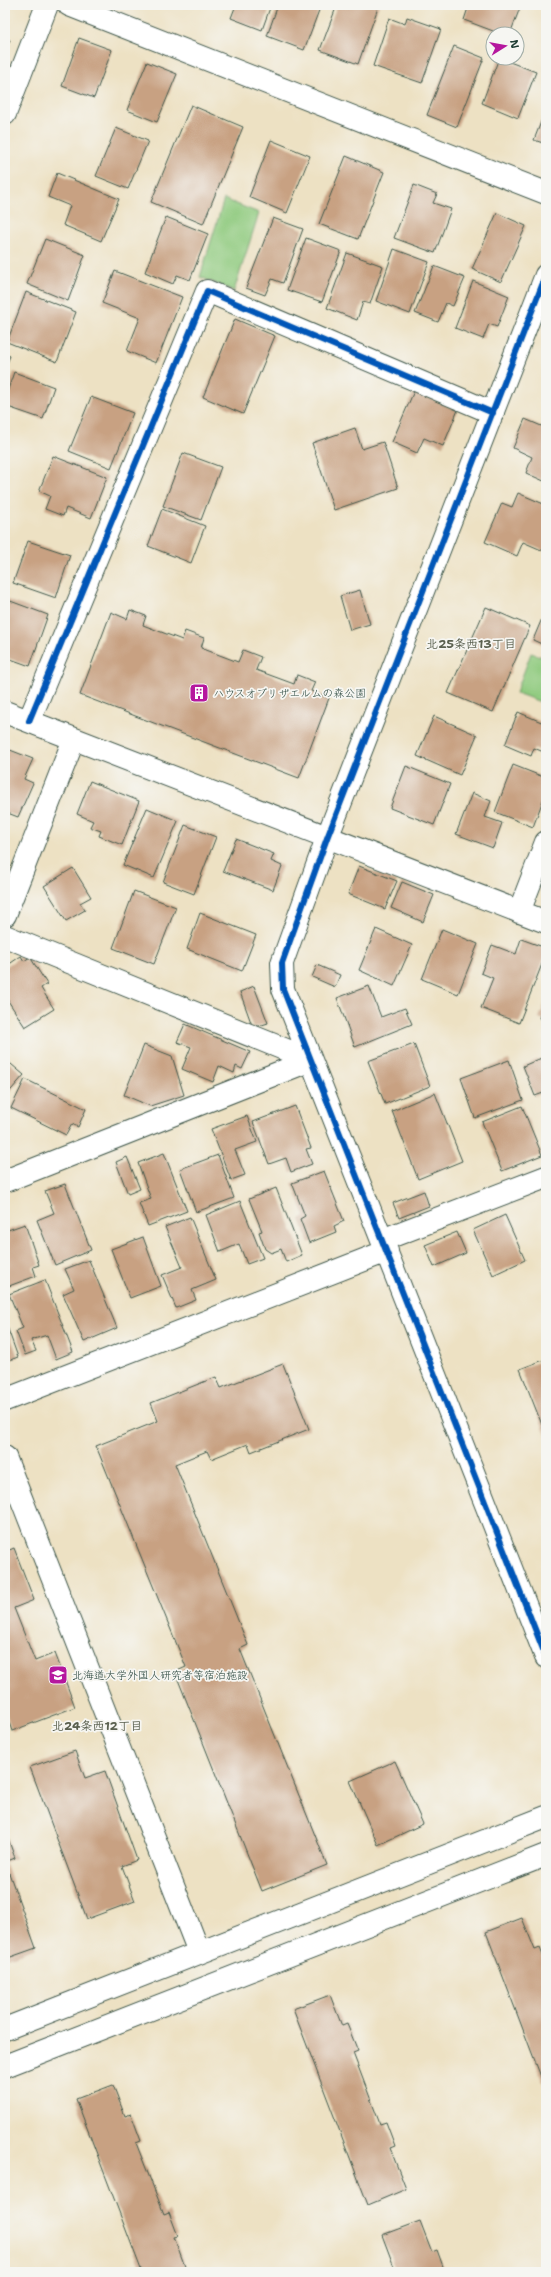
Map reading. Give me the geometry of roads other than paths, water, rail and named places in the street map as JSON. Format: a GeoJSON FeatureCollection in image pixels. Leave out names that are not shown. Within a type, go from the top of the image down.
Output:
{"type":"FeatureCollection","features":[{"type":"Feature","properties":{"kind":"street"},"geometry":{"type":"LineString","coordinates":[[5,114],[47,5]]}},
{"type":"Feature","properties":{"kind":"street"},"geometry":{"type":"LineString","coordinates":[[70,5],[546,193]]}},
{"type":"Feature","properties":{"kind":"street"},"geometry":{"type":"LineString","coordinates":[[546,275],[326,838],[282,963],[283,989],[546,1657]]}},
{"type":"Feature","properties":{"kind":"street"},"geometry":{"type":"LineString","coordinates":[[29,721],[207,291],[493,413]]}},
{"type":"Feature","properties":{"kind":"street"},"geometry":{"type":"LineString","coordinates":[[5,712],[326,838],[546,922]]}},
{"type":"Feature","properties":{"kind":"street"},"geometry":{"type":"LineString","coordinates":[[7,903],[74,739]]}},
{"type":"Feature","properties":{"kind":"street"},"geometry":{"type":"LineString","coordinates":[[519,912],[546,842]]}},
{"type":"Feature","properties":{"kind":"street"},"geometry":{"type":"LineString","coordinates":[[5,936],[311,1060]]}},
{"type":"Feature","properties":{"kind":"street"},"geometry":{"type":"LineString","coordinates":[[5,1181],[311,1060]]}},
{"type":"Feature","properties":{"kind":"street"},"geometry":{"type":"LineString","coordinates":[[5,1400],[385,1245],[546,1177]]}},
{"type":"Feature","properties":{"kind":"street"},"geometry":{"type":"LineString","coordinates":[[5,1457],[199,1952]]}},
{"type":"Feature","properties":{"kind":"street"},"geometry":{"type":"LineString","coordinates":[[5,2029],[546,1817]]}},
{"type":"Feature","properties":{"kind":"street"},"geometry":{"type":"LineString","coordinates":[[5,2066],[546,1855]]}},
{"type":"Feature","properties":{"kind":"place","name":"ハウスオブリザエルムの森公園"},"geometry":{"type":"Point","coordinates":[199,693]}},
{"type":"Feature","properties":{"kind":"place","name":"北海道大学外国人研究者等宿泊施設"},"geometry":{"type":"Point","coordinates":[58,1675]}},
{"type":"Feature","properties":{"kind":"district","name":"北25条西13丁目"},"geometry":{"type":"Point","coordinates":[471,644]}},
{"type":"Feature","properties":{"kind":"district","name":"北24条西12丁目"},"geometry":{"type":"Point","coordinates":[97,1726]}}]}
